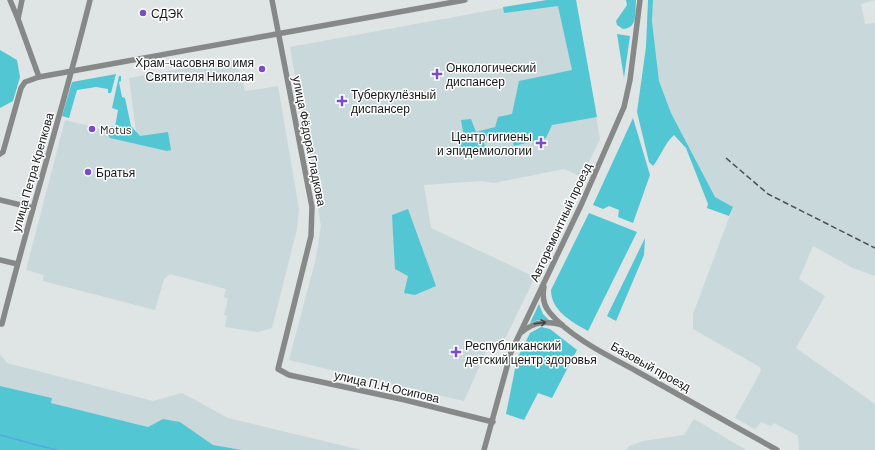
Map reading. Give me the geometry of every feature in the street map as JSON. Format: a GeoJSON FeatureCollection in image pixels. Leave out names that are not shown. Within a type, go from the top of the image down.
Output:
{"type":"FeatureCollection","features":[{"type":"Feature","properties":{"kind":"street"},"geometry":{"type":"LineString","coordinates":[[10,0],[40,77]]}},
{"type":"Feature","properties":{"kind":"street"},"geometry":{"type":"LineString","coordinates":[[18,19],[22,0]]}},
{"type":"Feature","properties":{"kind":"street","name":"улица Петра Крепкова"},"geometry":{"type":"LineString","coordinates":[[1,324],[72,72],[90,0]]}},
{"type":"Feature","properties":{"kind":"street","name":"улица Фёдора Гладкова"},"geometry":{"type":"LineString","coordinates":[[272,0],[312,207],[311,236],[282,347],[278,369]]}},
{"type":"Feature","properties":{"kind":"street"},"geometry":{"type":"LineString","coordinates":[[0,154],[3,152],[21,88],[25,82],[40,77],[465,0]]}},
{"type":"Feature","properties":{"kind":"street","name":"Авторемонтный проезд"},"geometry":{"type":"LineString","coordinates":[[484,450],[493,422],[511,352],[602,159],[624,107],[630,80],[640,0]]}},
{"type":"Feature","properties":{"kind":"street"},"geometry":{"type":"LineString","coordinates":[[0,200],[33,208]]}},
{"type":"Feature","properties":{"kind":"street"},"geometry":{"type":"LineString","coordinates":[[0,260],[17,264]]}},
{"type":"Feature","properties":{"kind":"street","name":"Базовый проезд"},"geometry":{"type":"LineString","coordinates":[[546,279],[543,296],[544,305],[550,314],[563,326],[602,352],[777,450]]}},
{"type":"Feature","properties":{"kind":"street"},"geometry":{"type":"LineString","coordinates":[[520,334],[528,327],[539,322],[563,326]]}},
{"type":"Feature","properties":{"kind":"street","name":"улица П.Н.Осипова"},"geometry":{"type":"LineString","coordinates":[[278,369],[289,375],[405,400],[493,422]]}},
{"type":"Feature","properties":{"kind":"shaded area"},"geometry":{"type":"Polygon","coordinates":[[[547,0],[576,0],[600,139],[582,177],[564,169],[494,183],[482,181],[424,185],[431,228],[535,277],[499,351],[487,349],[464,401],[289,360],[316,258],[321,226],[290,47],[547,0]]]}},
{"type":"Feature","properties":{"kind":"shaded area"},"geometry":{"type":"Polygon","coordinates":[[[547,0],[576,0],[597,117],[552,125],[546,138],[514,146],[510,133],[483,137],[485,147],[460,153],[458,139],[464,137],[461,120],[471,119],[476,132],[495,127],[498,117],[512,114],[519,81],[572,70],[558,6],[504,13],[503,7],[547,0]]]}},
{"type":"Feature","properties":{"kind":"shaded area"},"geometry":{"type":"Polygon","coordinates":[[[626,0],[636,0],[635,19],[631,26],[623,29],[617,25],[616,21],[627,5],[626,0]]]}},
{"type":"Feature","properties":{"kind":"shaded area"},"geometry":{"type":"Polygon","coordinates":[[[648,0],[653,0],[652,21],[659,81],[671,113],[715,197],[733,207],[729,216],[707,208],[708,204],[686,148],[674,135],[653,166],[649,162],[637,112],[646,47],[648,0]]]}},
{"type":"Feature","properties":{"kind":"shaded area"},"geometry":{"type":"Polygon","coordinates":[[[653,0],[875,0],[861,4],[865,24],[875,23],[875,276],[853,268],[813,246],[799,279],[825,296],[796,348],[875,404],[875,450],[799,450],[798,436],[774,423],[771,426],[761,422],[755,429],[735,418],[761,371],[760,367],[693,329],[693,314],[733,207],[715,197],[671,113],[659,81],[652,21],[653,0]]]}},
{"type":"Feature","properties":{"kind":"shaded area"},"geometry":{"type":"Polygon","coordinates":[[[617,34],[630,36],[624,78],[617,34]]]}},
{"type":"Feature","properties":{"kind":"shaded area"},"geometry":{"type":"Polygon","coordinates":[[[0,50],[17,60],[20,77],[13,101],[0,108],[0,50]]]}},
{"type":"Feature","properties":{"kind":"shaded area"},"geometry":{"type":"Polygon","coordinates":[[[236,59],[245,91],[278,86],[299,209],[297,229],[272,328],[258,332],[225,327],[227,316],[224,315],[228,299],[224,297],[226,289],[170,274],[164,279],[155,310],[43,281],[44,275],[26,270],[65,120],[137,138],[129,78],[236,59]]]}},
{"type":"Feature","properties":{"kind":"shaded area"},"geometry":{"type":"Polygon","coordinates":[[[116,74],[111,93],[108,93],[108,89],[96,87],[77,90],[69,118],[62,116],[72,82],[116,74]]]}},
{"type":"Feature","properties":{"kind":"shaded area"},"geometry":{"type":"Polygon","coordinates":[[[119,76],[121,76],[121,81],[119,82],[122,97],[125,98],[131,126],[140,136],[168,132],[171,150],[167,151],[110,138],[107,133],[107,129],[110,130],[111,126],[115,127],[118,110],[112,108],[119,76]]]}},
{"type":"Feature","properties":{"kind":"shaded area"},"geometry":{"type":"Polygon","coordinates":[[[633,118],[650,175],[633,223],[618,217],[619,210],[609,206],[603,209],[593,205],[633,118]]]}},
{"type":"Feature","properties":{"kind":"shaded area"},"geometry":{"type":"Polygon","coordinates":[[[408,209],[436,286],[415,295],[404,293],[408,276],[395,269],[392,215],[408,209]]]}},
{"type":"Feature","properties":{"kind":"shaded area"},"geometry":{"type":"Polygon","coordinates":[[[589,213],[637,232],[588,331],[569,320],[558,310],[552,297],[551,290],[589,213]]]}},
{"type":"Feature","properties":{"kind":"shaded area"},"geometry":{"type":"Polygon","coordinates":[[[645,238],[644,255],[616,321],[607,316],[645,238]]]}},
{"type":"Feature","properties":{"kind":"shaded area"},"geometry":{"type":"Polygon","coordinates":[[[539,304],[543,314],[549,320],[539,320],[530,323],[539,304]]]}},
{"type":"Feature","properties":{"kind":"shaded area"},"geometry":{"type":"Polygon","coordinates":[[[541,327],[550,329],[577,350],[552,398],[538,393],[524,420],[506,414],[517,359],[530,333],[541,327]]]}},
{"type":"Feature","properties":{"kind":"shaded area"},"geometry":{"type":"Polygon","coordinates":[[[0,354],[7,363],[153,401],[182,393],[228,418],[361,450],[242,450],[213,445],[180,422],[163,419],[148,427],[51,403],[52,398],[0,386],[0,354]]]}},
{"type":"Feature","properties":{"kind":"shaded area"},"geometry":{"type":"Polygon","coordinates":[[[0,386],[52,398],[51,403],[148,427],[163,419],[180,422],[213,445],[242,450],[0,450],[0,386]]]}},
{"type":"Feature","properties":{"kind":"shaded area"},"geometry":{"type":"Polygon","coordinates":[[[694,419],[746,450],[627,450],[629,446],[643,441],[684,435],[694,419]]]}},
{"type":"Feature","properties":{"kind":"waterway"},"geometry":{"type":"LineString","coordinates":[[0,435],[56,450]]}},
{"type":"Feature","properties":{"kind":"railway"},"geometry":{"type":"LineString","coordinates":[[726,158],[768,194],[875,248]]}},
{"type":"Feature","properties":{"kind":"place","name":"СДЭК"},"geometry":{"type":"Point","coordinates":[143,13]}},
{"type":"Feature","properties":{"kind":"place","name":"Храм-часовня во имя Святителя Николая"},"geometry":{"type":"Point","coordinates":[262,69]}},
{"type":"Feature","properties":{"kind":"place","name":"Онкологический диспансер"},"geometry":{"type":"Point","coordinates":[437,74]}},
{"type":"Feature","properties":{"kind":"place","name":"Туберкулёзный диспансер"},"geometry":{"type":"Point","coordinates":[342,101]}},
{"type":"Feature","properties":{"kind":"place","name":"Motus"},"geometry":{"type":"Point","coordinates":[92,129]}},
{"type":"Feature","properties":{"kind":"place","name":"Центр гигиены и эпидемиологии"},"geometry":{"type":"Point","coordinates":[541,143]}},
{"type":"Feature","properties":{"kind":"place","name":"Братья"},"geometry":{"type":"Point","coordinates":[88,172]}},
{"type":"Feature","properties":{"kind":"place","name":"Республиканский детский центр здоровья"},"geometry":{"type":"Point","coordinates":[456,352]}}]}
